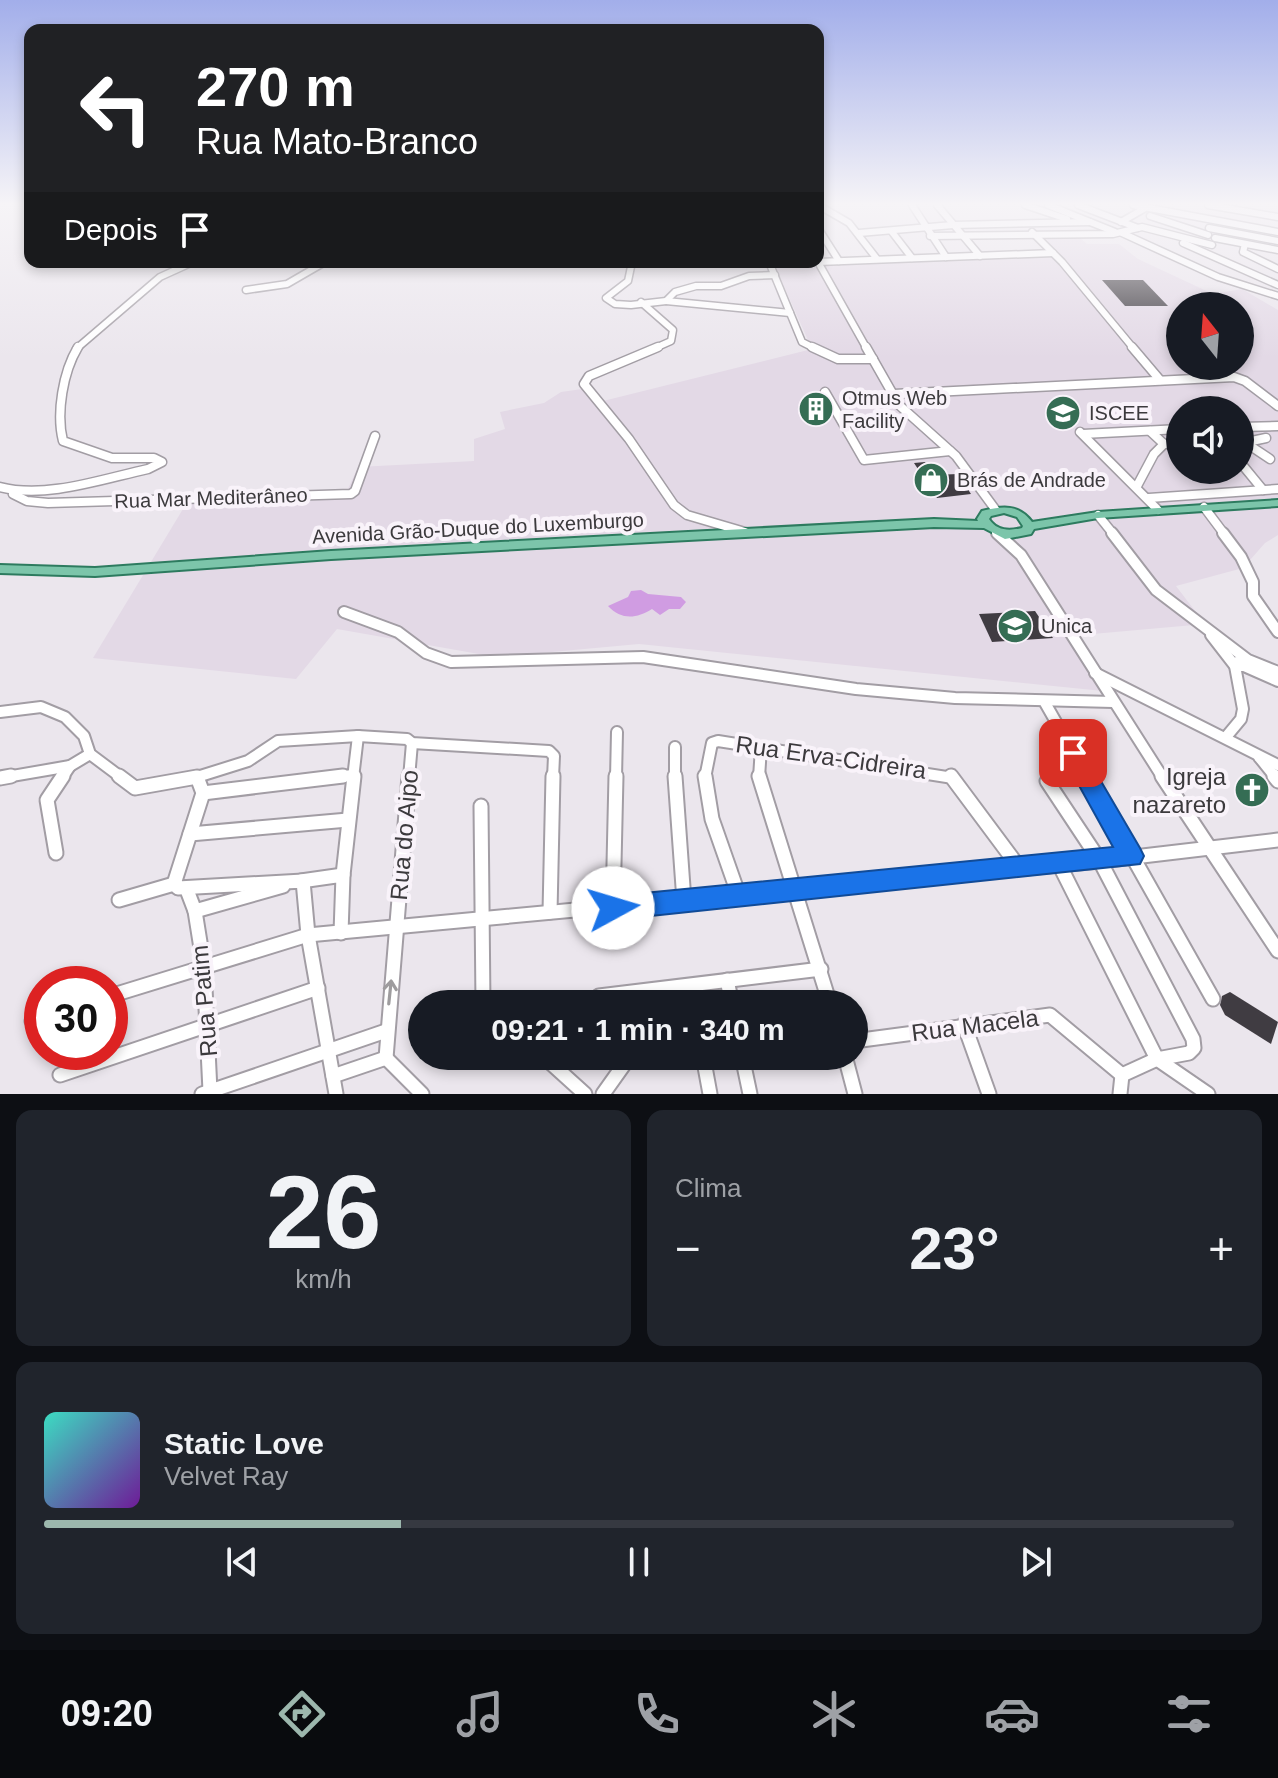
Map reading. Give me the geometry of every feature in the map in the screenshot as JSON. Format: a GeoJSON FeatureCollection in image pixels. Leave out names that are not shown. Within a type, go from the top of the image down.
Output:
{"type":"FeatureCollection","features":[{"type":"Feature","properties":{"kind":"main road"},"geometry":{"type":"LineString","coordinates":[[989,525],[995,509],[1056,520],[1278,503]]}},
{"type":"Feature","properties":{"kind":"main road"},"geometry":{"type":"LineString","coordinates":[[1016,512],[1025,519],[1026,530]]}},
{"type":"Feature","properties":{"kind":"main road","name":"Avenida Grão-Duque do Luxemburgo"},"geometry":{"type":"LineString","coordinates":[[0,569],[95,572],[331,555],[958,523],[1026,530],[1056,520]]}},
{"type":"Feature","properties":{"kind":"street"},"geometry":{"type":"LineString","coordinates":[[836,256],[839,261]]}},
{"type":"Feature","properties":{"kind":"street"},"geometry":{"type":"LineString","coordinates":[[824,262],[978,256]]}},
{"type":"Feature","properties":{"kind":"street"},"geometry":{"type":"LineString","coordinates":[[1056,256],[1160,380]]}},
{"type":"Feature","properties":{"kind":"street"},"geometry":{"type":"LineString","coordinates":[[1166,256],[1237,286],[1278,296]]}},
{"type":"Feature","properties":{"kind":"street"},"geometry":{"type":"LineString","coordinates":[[1229,256],[1246,272],[1278,285]]}},
{"type":"Feature","properties":{"kind":"street"},"geometry":{"type":"LineString","coordinates":[[1251,256],[1278,269]]}},
{"type":"Feature","properties":{"kind":"street"},"geometry":{"type":"LineString","coordinates":[[0,487],[10,492],[33,491],[148,469],[162,462],[154,458],[112,458],[63,441],[60,428],[66,373],[76,348],[160,277],[180,268]]}},
{"type":"Feature","properties":{"kind":"street"},"geometry":{"type":"LineString","coordinates":[[246,290],[287,284],[315,268]]}},
{"type":"Feature","properties":{"kind":"street"},"geometry":{"type":"LineString","coordinates":[[631,268],[628,281],[606,298],[615,304],[666,301],[790,313]]}},
{"type":"Feature","properties":{"kind":"street"},"geometry":{"type":"LineString","coordinates":[[772,268],[802,342],[838,359],[873,359]]}},
{"type":"Feature","properties":{"kind":"street"},"geometry":{"type":"LineString","coordinates":[[821,268],[899,405],[972,474],[995,509]]}},
{"type":"Feature","properties":{"kind":"street"},"geometry":{"type":"LineString","coordinates":[[666,301],[675,292],[696,286],[721,286],[749,276],[775,275]]}},
{"type":"Feature","properties":{"kind":"street"},"geometry":{"type":"LineString","coordinates":[[641,302],[673,330],[671,341],[589,376],[584,384],[629,439],[674,505],[687,515],[748,533]]}},
{"type":"Feature","properties":{"kind":"street"},"geometry":{"type":"LineString","coordinates":[[894,394],[1239,378],[1278,406]]}},
{"type":"Feature","properties":{"kind":"street"},"geometry":{"type":"LineString","coordinates":[[825,392],[864,460],[950,451]]}},
{"type":"Feature","properties":{"kind":"street"},"geometry":{"type":"LineString","coordinates":[[1254,427],[1278,426]]}},
{"type":"Feature","properties":{"kind":"street"},"geometry":{"type":"LineString","coordinates":[[1158,510],[1082,433],[1166,430]]}},
{"type":"Feature","properties":{"kind":"street"},"geometry":{"type":"LineString","coordinates":[[1137,486],[1154,454],[1164,444],[1150,431]]}},
{"type":"Feature","properties":{"kind":"street","name":"Rua Mar Mediterâneo"},"geometry":{"type":"LineString","coordinates":[[10,492],[27,501],[48,503],[351,494],[355,491],[375,436]]}},
{"type":"Feature","properties":{"kind":"street"},"geometry":{"type":"LineString","coordinates":[[1254,440],[1266,438]]}},
{"type":"Feature","properties":{"kind":"street"},"geometry":{"type":"LineString","coordinates":[[1254,447],[1269,456],[1278,452]]}},
{"type":"Feature","properties":{"kind":"street"},"geometry":{"type":"LineString","coordinates":[[1254,479],[1263,490]]}},
{"type":"Feature","properties":{"kind":"street"},"geometry":{"type":"LineString","coordinates":[[1149,498],[1278,489]]}},
{"type":"Feature","properties":{"kind":"street"},"geometry":{"type":"LineString","coordinates":[[1204,507],[1241,557],[1253,582],[1253,596],[1278,632]]}},
{"type":"Feature","properties":{"kind":"street"},"geometry":{"type":"LineString","coordinates":[[1098,515],[1156,590],[1248,660],[1278,672]]}},
{"type":"Feature","properties":{"kind":"street"},"geometry":{"type":"LineString","coordinates":[[989,525],[1021,555],[1113,702],[1278,951]]}},
{"type":"Feature","properties":{"kind":"street"},"geometry":{"type":"LineString","coordinates":[[1021,555],[1026,530]]}},
{"type":"Feature","properties":{"kind":"street"},"geometry":{"type":"LineString","coordinates":[[344,612],[398,632],[426,653],[451,662],[643,657],[805,684],[955,698],[1113,702]]}},
{"type":"Feature","properties":{"kind":"street"},"geometry":{"type":"LineString","coordinates":[[1208,629],[1223,654],[1235,666],[1242,715],[1226,737]]}},
{"type":"Feature","properties":{"kind":"street"},"geometry":{"type":"LineString","coordinates":[[1235,666],[1239,661],[1248,660]]}},
{"type":"Feature","properties":{"kind":"street"},"geometry":{"type":"LineString","coordinates":[[1235,666],[1244,666],[1278,681]]}},
{"type":"Feature","properties":{"kind":"street"},"geometry":{"type":"LineString","coordinates":[[1095,673],[1278,765]]}},
{"type":"Feature","properties":{"kind":"street"},"geometry":{"type":"LineString","coordinates":[[1044,701],[1213,999]]}},
{"type":"Feature","properties":{"kind":"street"},"geometry":{"type":"LineString","coordinates":[[0,712],[41,707],[65,717],[84,736],[90,754],[135,788],[197,777],[248,761],[278,741],[358,736],[552,753],[550,912]]}},
{"type":"Feature","properties":{"kind":"street"},"geometry":{"type":"LineString","coordinates":[[613,908],[617,732]]}},
{"type":"Feature","properties":{"kind":"street"},"geometry":{"type":"LineString","coordinates":[[341,933],[343,875],[358,736]]}},
{"type":"Feature","properties":{"kind":"street","name":"Rua do Aipo"},"geometry":{"type":"LineString","coordinates":[[386,1058],[412,743]]}},
{"type":"Feature","properties":{"kind":"street","name":"Rua Erva-Cidreira"},"geometry":{"type":"LineString","coordinates":[[739,896],[709,811],[705,754],[712,743],[761,747],[951,776],[1018,866]]}},
{"type":"Feature","properties":{"kind":"street"},"geometry":{"type":"LineString","coordinates":[[675,747],[684,901]]}},
{"type":"Feature","properties":{"kind":"street"},"geometry":{"type":"LineString","coordinates":[[761,747],[759,782],[826,990]]}},
{"type":"Feature","properties":{"kind":"street"},"geometry":{"type":"LineString","coordinates":[[0,778],[70,766],[90,754]]}},
{"type":"Feature","properties":{"kind":"street"},"geometry":{"type":"LineString","coordinates":[[1257,754],[1278,781]]}},
{"type":"Feature","properties":{"kind":"street"},"geometry":{"type":"LineString","coordinates":[[56,853],[47,800],[70,766]]}},
{"type":"Feature","properties":{"kind":"street"},"geometry":{"type":"LineString","coordinates":[[203,793],[353,775]]}},
{"type":"Feature","properties":{"kind":"street"},"geometry":{"type":"LineString","coordinates":[[174,884],[203,793],[197,777]]}},
{"type":"Feature","properties":{"kind":"street"},"geometry":{"type":"LineString","coordinates":[[1047,781],[1100,861],[1193,1039],[1194,1048],[1189,1053],[1157,1059],[1122,1075],[1120,1094]]}},
{"type":"Feature","properties":{"kind":"street"},"geometry":{"type":"LineString","coordinates":[[481,806],[483,990]]}},
{"type":"Feature","properties":{"kind":"street"},"geometry":{"type":"LineString","coordinates":[[190,834],[348,820]]}},
{"type":"Feature","properties":{"kind":"street"},"geometry":{"type":"LineString","coordinates":[[128,990],[308,935],[739,896],[1018,866],[1100,861],[1278,840]]}},
{"type":"Feature","properties":{"kind":"street"},"geometry":{"type":"LineString","coordinates":[[1059,864],[1157,1059],[1208,1094]]}},
{"type":"Feature","properties":{"kind":"street"},"geometry":{"type":"LineString","coordinates":[[119,900],[174,884],[187,890],[343,875]]}},
{"type":"Feature","properties":{"kind":"street"},"geometry":{"type":"LineString","coordinates":[[195,911],[303,881]]}},
{"type":"Feature","properties":{"kind":"street"},"geometry":{"type":"LineString","coordinates":[[303,881],[308,935],[336,1094]]}},
{"type":"Feature","properties":{"kind":"street","name":"Rua Patim"},"geometry":{"type":"LineString","coordinates":[[187,890],[195,911],[204,967],[208,1024],[206,1092]]}},
{"type":"Feature","properties":{"kind":"street"},"geometry":{"type":"LineString","coordinates":[[647,990],[821,969]]}},
{"type":"Feature","properties":{"kind":"street"},"geometry":{"type":"LineString","coordinates":[[727,980],[729,990]]}},
{"type":"Feature","properties":{"kind":"street"},"geometry":{"type":"LineString","coordinates":[[60,1075],[318,988]]}},
{"type":"Feature","properties":{"kind":"street","name":"Rua Macela"},"geometry":{"type":"LineString","coordinates":[[868,1039],[1050,1015],[1122,1075]]}},
{"type":"Feature","properties":{"kind":"street"},"geometry":{"type":"LineString","coordinates":[[964,1024],[989,1094]]}},
{"type":"Feature","properties":{"kind":"street"},"geometry":{"type":"LineString","coordinates":[[206,1092],[386,1031]]}},
{"type":"Feature","properties":{"kind":"street"},"geometry":{"type":"LineString","coordinates":[[333,1076],[386,1058],[422,1094]]}},
{"type":"Feature","properties":{"kind":"street"},"geometry":{"type":"LineString","coordinates":[[559,1070],[585,1094]]}},
{"type":"Feature","properties":{"kind":"street"},"geometry":{"type":"LineString","coordinates":[[603,1094],[620,1070]]}},
{"type":"Feature","properties":{"kind":"street"},"geometry":{"type":"LineString","coordinates":[[706,1070],[710,1094]]}},
{"type":"Feature","properties":{"kind":"street"},"geometry":{"type":"LineString","coordinates":[[745,1070],[750,1094]]}},
{"type":"Feature","properties":{"kind":"street"},"geometry":{"type":"LineString","coordinates":[[849,1070],[855,1094]]}},
{"type":"Feature","properties":{"kind":"shaded area"},"geometry":{"type":"Polygon","coordinates":[[[1134,256],[1209,292],[1166,292],[1166,380],[1254,380],[1254,296],[1278,310],[1278,535],[1265,543],[1243,568],[1176,586],[1205,624],[1070,636],[1103,691],[639,644],[496,657],[337,629],[296,679],[93,658],[192,494],[347,491],[358,467],[474,461],[474,439],[505,429],[500,412],[544,403],[561,392],[582,389],[595,403],[812,349],[776,268],[824,268],[824,261],[1134,256]]]}},
{"type":"Feature","properties":{"kind":"shaded area"},"geometry":{"type":"Polygon","coordinates":[[[641,590],[648,594],[681,597],[686,602],[680,609],[669,609],[660,615],[652,609],[640,615],[623,616],[608,606],[628,597],[631,591],[641,590]]]}},
{"type":"Feature","properties":{"kind":"building"},"geometry":{"type":"Polygon","coordinates":[[[1102,280],[1143,280],[1166,304],[1166,306],[1125,306],[1102,280]]]}},
{"type":"Feature","properties":{"kind":"building"},"geometry":{"type":"Polygon","coordinates":[[[925,462],[934,475],[958,474],[971,494],[937,498],[914,463],[925,462]]]}},
{"type":"Feature","properties":{"kind":"building","name":"Unica"},"geometry":{"type":"Polygon","coordinates":[[[1035,611],[1053,638],[992,642],[979,614],[1035,611]]]}},
{"type":"Feature","properties":{"kind":"building"},"geometry":{"type":"Polygon","coordinates":[[[1230,992],[1278,1022],[1271,1044],[1225,1015],[1220,1005],[1222,996],[1230,992]]]}},
{"type":"Feature","properties":{"kind":"place","name":"Otmus Web Facility"},"geometry":{"type":"Point","coordinates":[816,409]}},
{"type":"Feature","properties":{"kind":"place","name":"ISCEE"},"geometry":{"type":"Point","coordinates":[1063,413]}},
{"type":"Feature","properties":{"kind":"place","name":"Brás de Andrade"},"geometry":{"type":"Point","coordinates":[931,480]}},
{"type":"Feature","properties":{"kind":"place","name":"Unica"},"geometry":{"type":"Point","coordinates":[1015,626]}},
{"type":"Feature","properties":{"kind":"place","name":"Igreja nazareto"},"geometry":{"type":"Point","coordinates":[1252,790]}},
{"type":"Feature","properties":{"kind":"route"},"geometry":{"type":"LineString","coordinates":[[613,908],[1131,856],[1073,753]]}}]}
